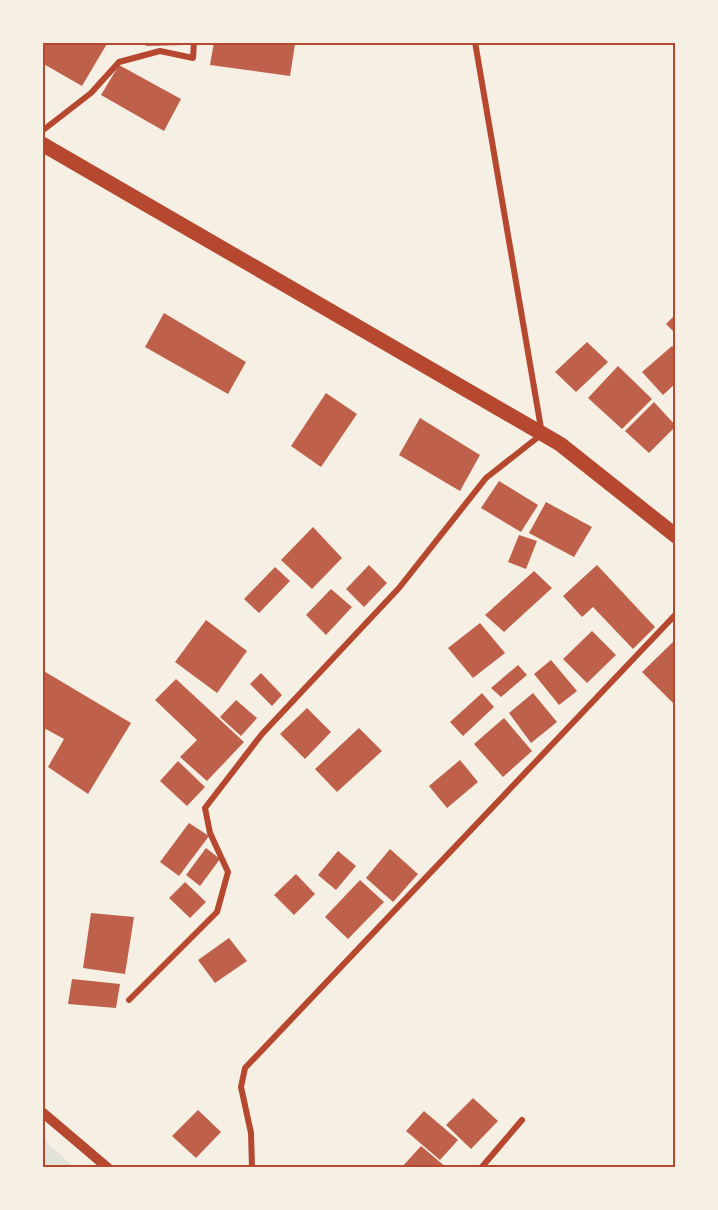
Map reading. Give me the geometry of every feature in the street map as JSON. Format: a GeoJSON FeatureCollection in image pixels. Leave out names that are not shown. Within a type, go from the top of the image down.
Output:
{"type":"FeatureCollection","features":[{"type":"Feature","properties":{"kind":"highway"},"geometry":{"type":"LineString","coordinates":[[42,144],[560,444],[676,536]]}},
{"type":"Feature","properties":{"kind":"street"},"geometry":{"type":"LineString","coordinates":[[42,131],[91,93],[119,62],[160,51],[193,58],[194,42]]}},
{"type":"Feature","properties":{"kind":"street"},"geometry":{"type":"LineString","coordinates":[[129,1000],[217,912],[228,872],[210,833],[205,808],[262,734],[399,588],[486,478],[542,434],[475,42]]}},
{"type":"Feature","properties":{"kind":"street"},"geometry":{"type":"LineString","coordinates":[[252,1168],[251,1133],[241,1087],[245,1068],[676,614]]}},
{"type":"Feature","properties":{"kind":"street"},"geometry":{"type":"LineString","coordinates":[[42,1112],[108,1168]]}},
{"type":"Feature","properties":{"kind":"street"},"geometry":{"type":"LineString","coordinates":[[481,1168],[522,1120]]}},
{"type":"Feature","properties":{"kind":"shaded area"},"geometry":{"type":"Polygon","coordinates":[[[42,1138],[75,1168],[42,1168],[42,1138]]]}},
{"type":"Feature","properties":{"kind":"building"},"geometry":{"type":"Polygon","coordinates":[[[42,42],[108,42],[82,86],[42,63],[42,42]]]}},
{"type":"Feature","properties":{"kind":"building"},"geometry":{"type":"Polygon","coordinates":[[[146,42],[184,42],[184,45],[146,46],[146,42]]]}},
{"type":"Feature","properties":{"kind":"building"},"geometry":{"type":"Polygon","coordinates":[[[214,42],[295,44],[290,76],[210,65],[214,42]]]}},
{"type":"Feature","properties":{"kind":"building"},"geometry":{"type":"Polygon","coordinates":[[[119,65],[181,99],[164,131],[101,95],[119,65]]]}},
{"type":"Feature","properties":{"kind":"building"},"geometry":{"type":"Polygon","coordinates":[[[164,313],[246,362],[228,394],[145,347],[164,313]]]}},
{"type":"Feature","properties":{"kind":"building"},"geometry":{"type":"Polygon","coordinates":[[[676,314],[676,334],[666,324],[676,314]]]}},
{"type":"Feature","properties":{"kind":"building"},"geometry":{"type":"Polygon","coordinates":[[[587,342],[608,362],[576,392],[555,372],[587,342]]]}},
{"type":"Feature","properties":{"kind":"building"},"geometry":{"type":"Polygon","coordinates":[[[672,346],[676,350],[676,383],[663,395],[642,372],[672,346]]]}},
{"type":"Feature","properties":{"kind":"building"},"geometry":{"type":"Polygon","coordinates":[[[618,366],[652,399],[622,429],[588,398],[618,366]]]}},
{"type":"Feature","properties":{"kind":"building"},"geometry":{"type":"Polygon","coordinates":[[[326,393],[357,414],[321,467],[291,446],[326,393]]]}},
{"type":"Feature","properties":{"kind":"building"},"geometry":{"type":"Polygon","coordinates":[[[654,402],[676,426],[649,453],[625,431],[654,402]]]}},
{"type":"Feature","properties":{"kind":"building"},"geometry":{"type":"Polygon","coordinates":[[[420,418],[480,455],[460,491],[399,455],[420,418]]]}},
{"type":"Feature","properties":{"kind":"building"},"geometry":{"type":"Polygon","coordinates":[[[499,481],[538,505],[521,532],[481,508],[499,481]]]}},
{"type":"Feature","properties":{"kind":"building"},"geometry":{"type":"Polygon","coordinates":[[[546,502],[592,527],[574,557],[529,533],[546,502]]]}},
{"type":"Feature","properties":{"kind":"building"},"geometry":{"type":"Polygon","coordinates":[[[313,527],[342,558],[312,589],[281,560],[313,527]]]}},
{"type":"Feature","properties":{"kind":"building"},"geometry":{"type":"Polygon","coordinates":[[[519,535],[537,541],[526,569],[508,562],[519,535]]]}},
{"type":"Feature","properties":{"kind":"building"},"geometry":{"type":"Polygon","coordinates":[[[369,565],[387,583],[364,607],[346,589],[369,565]]]}},
{"type":"Feature","properties":{"kind":"building"},"geometry":{"type":"Polygon","coordinates":[[[597,565],[655,627],[633,649],[593,607],[582,617],[563,596],[597,565]]]}},
{"type":"Feature","properties":{"kind":"building"},"geometry":{"type":"Polygon","coordinates":[[[275,567],[290,581],[259,613],[244,599],[275,567]]]}},
{"type":"Feature","properties":{"kind":"building"},"geometry":{"type":"Polygon","coordinates":[[[534,571],[552,588],[504,632],[485,615],[534,571]]]}},
{"type":"Feature","properties":{"kind":"building"},"geometry":{"type":"Polygon","coordinates":[[[331,589],[352,607],[326,635],[306,615],[331,589]]]}},
{"type":"Feature","properties":{"kind":"building"},"geometry":{"type":"Polygon","coordinates":[[[206,620],[247,651],[217,693],[175,662],[206,620]]]}},
{"type":"Feature","properties":{"kind":"building"},"geometry":{"type":"Polygon","coordinates":[[[480,623],[505,653],[473,678],[448,648],[480,623]]]}},
{"type":"Feature","properties":{"kind":"building"},"geometry":{"type":"Polygon","coordinates":[[[592,631],[616,655],[587,683],[563,659],[592,631]]]}},
{"type":"Feature","properties":{"kind":"building"},"geometry":{"type":"Polygon","coordinates":[[[673,642],[676,645],[676,706],[642,672],[673,642]]]}},
{"type":"Feature","properties":{"kind":"building"},"geometry":{"type":"Polygon","coordinates":[[[551,660],[577,691],[559,705],[534,674],[551,660]]]}},
{"type":"Feature","properties":{"kind":"building"},"geometry":{"type":"Polygon","coordinates":[[[518,665],[527,675],[501,697],[491,688],[518,665]]]}},
{"type":"Feature","properties":{"kind":"building"},"geometry":{"type":"Polygon","coordinates":[[[42,670],[131,723],[88,794],[48,767],[64,739],[42,727],[42,670]]]}},
{"type":"Feature","properties":{"kind":"building"},"geometry":{"type":"Polygon","coordinates":[[[261,673],[282,695],[272,706],[250,684],[261,673]]]}},
{"type":"Feature","properties":{"kind":"building"},"geometry":{"type":"Polygon","coordinates":[[[176,679],[244,742],[207,781],[180,757],[197,740],[155,700],[176,679]]]}},
{"type":"Feature","properties":{"kind":"building"},"geometry":{"type":"Polygon","coordinates":[[[482,693],[494,707],[463,736],[450,722],[482,693]]]}},
{"type":"Feature","properties":{"kind":"building"},"geometry":{"type":"Polygon","coordinates":[[[533,693],[557,722],[531,743],[509,713],[533,693]]]}},
{"type":"Feature","properties":{"kind":"building"},"geometry":{"type":"Polygon","coordinates":[[[236,700],[257,718],[241,736],[220,717],[236,700]]]}},
{"type":"Feature","properties":{"kind":"building"},"geometry":{"type":"Polygon","coordinates":[[[307,708],[331,732],[305,759],[280,734],[307,708]]]}},
{"type":"Feature","properties":{"kind":"building"},"geometry":{"type":"Polygon","coordinates":[[[504,718],[532,751],[503,777],[474,744],[504,718]]]}},
{"type":"Feature","properties":{"kind":"building"},"geometry":{"type":"Polygon","coordinates":[[[359,728],[382,751],[337,792],[315,769],[359,728]]]}},
{"type":"Feature","properties":{"kind":"building"},"geometry":{"type":"Polygon","coordinates":[[[460,760],[478,782],[447,808],[429,786],[460,760]]]}},
{"type":"Feature","properties":{"kind":"building"},"geometry":{"type":"Polygon","coordinates":[[[178,761],[205,787],[187,806],[160,781],[178,761]]]}},
{"type":"Feature","properties":{"kind":"building"},"geometry":{"type":"Polygon","coordinates":[[[189,823],[209,836],[179,876],[160,862],[189,823]]]}},
{"type":"Feature","properties":{"kind":"building"},"geometry":{"type":"Polygon","coordinates":[[[206,848],[220,859],[200,886],[186,875],[206,848]]]}},
{"type":"Feature","properties":{"kind":"building"},"geometry":{"type":"Polygon","coordinates":[[[390,849],[418,874],[393,902],[366,878],[390,849]]]}},
{"type":"Feature","properties":{"kind":"building"},"geometry":{"type":"Polygon","coordinates":[[[338,851],[356,866],[336,890],[318,875],[338,851]]]}},
{"type":"Feature","properties":{"kind":"building"},"geometry":{"type":"Polygon","coordinates":[[[296,874],[315,894],[294,915],[274,895],[296,874]]]}},
{"type":"Feature","properties":{"kind":"building"},"geometry":{"type":"Polygon","coordinates":[[[360,880],[384,902],[348,939],[325,917],[360,880]]]}},
{"type":"Feature","properties":{"kind":"building"},"geometry":{"type":"Polygon","coordinates":[[[185,882],[206,902],[190,918],[169,898],[185,882]]]}},
{"type":"Feature","properties":{"kind":"building"},"geometry":{"type":"Polygon","coordinates":[[[91,913],[134,917],[125,974],[83,968],[91,913]]]}},
{"type":"Feature","properties":{"kind":"building"},"geometry":{"type":"Polygon","coordinates":[[[229,938],[247,961],[215,983],[198,960],[229,938]]]}},
{"type":"Feature","properties":{"kind":"building"},"geometry":{"type":"Polygon","coordinates":[[[72,979],[120,984],[116,1008],[68,1004],[72,979]]]}},
{"type":"Feature","properties":{"kind":"building"},"geometry":{"type":"Polygon","coordinates":[[[473,1098],[498,1121],[471,1149],[446,1125],[473,1098]]]}},
{"type":"Feature","properties":{"kind":"building"},"geometry":{"type":"Polygon","coordinates":[[[198,1110],[221,1132],[196,1158],[172,1136],[198,1110]]]}},
{"type":"Feature","properties":{"kind":"building"},"geometry":{"type":"Polygon","coordinates":[[[424,1111],[458,1140],[440,1160],[406,1131],[424,1111]]]}},
{"type":"Feature","properties":{"kind":"building"},"geometry":{"type":"Polygon","coordinates":[[[421,1146],[447,1168],[401,1168],[421,1146]]]}}]}
